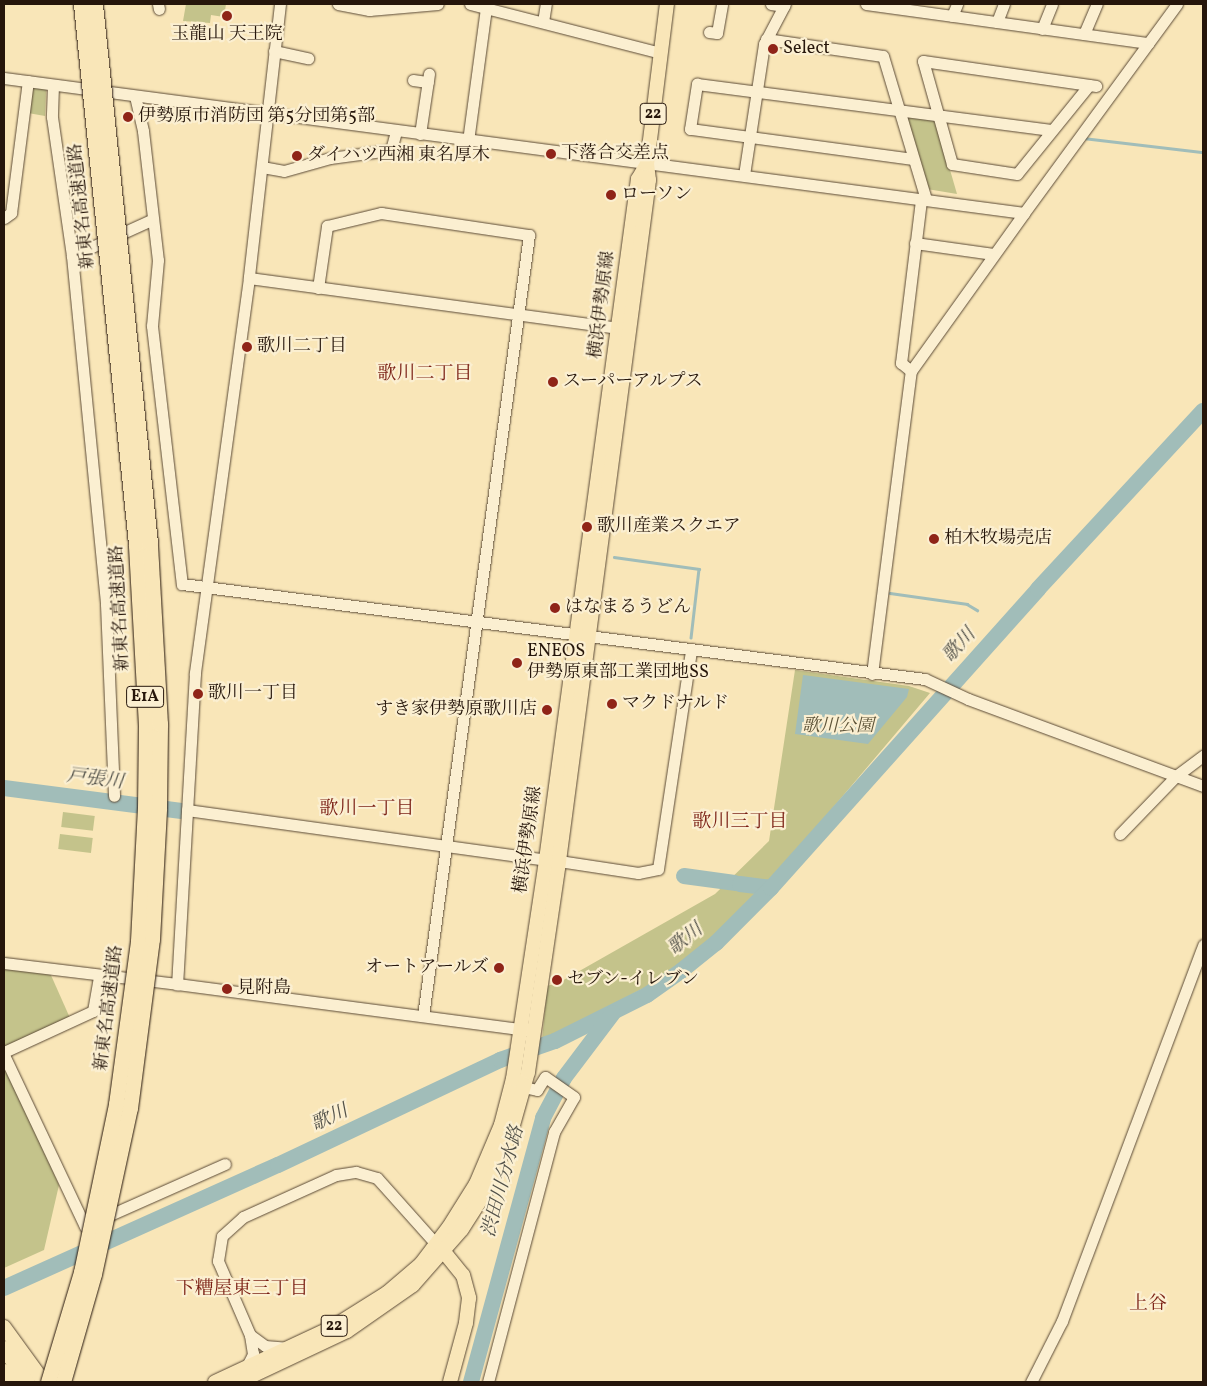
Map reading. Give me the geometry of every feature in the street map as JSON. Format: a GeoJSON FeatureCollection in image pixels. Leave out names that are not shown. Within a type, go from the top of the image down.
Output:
{"type":"FeatureCollection","features":[{"type":"Feature","properties":{"kind":"highway","name":"新東名高速道路"},"geometry":{"type":"LineString","coordinates":[[48,1382],[81,1272],[116,1104],[138,941],[145,808],[145,716],[136,535],[82,4]]}},
{"type":"Feature","properties":{"kind":"highway","name":"新東名高速道路"},"geometry":{"type":"LineString","coordinates":[[63,1382],[94,1274],[130,1108],[152,938],[159,808],[158,674],[149,533],[96,4]]}},
{"type":"Feature","properties":{"kind":"highway"},"geometry":{"type":"LineString","coordinates":[[4,1348],[27,1382]]}},
{"type":"Feature","properties":{"kind":"highway"},"geometry":{"type":"LineString","coordinates":[[4,1371],[11,1382]]}},
{"type":"Feature","properties":{"kind":"main road","name":"横浜伊勢原線"},"geometry":{"type":"LineString","coordinates":[[582,636],[649,180],[646,164],[666,4]]}},
{"type":"Feature","properties":{"kind":"main road","name":"横浜伊勢原線"},"geometry":{"type":"LineString","coordinates":[[239,1382],[370,1317],[413,1285],[441,1248],[490,1156],[519,1083],[552,861],[582,636],[638,179],[646,164]]}},
{"type":"Feature","properties":{"kind":"main road","name":"横浜伊勢原線"},"geometry":{"type":"LineString","coordinates":[[519,1083],[528,1072],[527,1034]]}},
{"type":"Feature","properties":{"kind":"main road","name":"横浜伊勢原線"},"geometry":{"type":"LineString","coordinates":[[215,1382],[334,1327],[387,1292],[441,1248]]}},
{"type":"Feature","properties":{"kind":"main road"},"geometry":{"type":"LineString","coordinates":[[441,1248],[463,1275],[469,1298],[466,1323],[450,1382]]}},
{"type":"Feature","properties":{"kind":"main road"},"geometry":{"type":"LineString","coordinates":[[4,1327],[44,1382]]}},
{"type":"Feature","properties":{"kind":"street"},"geometry":{"type":"LineString","coordinates":[[177,984],[195,673],[249,278],[280,4]]}},
{"type":"Feature","properties":{"kind":"street"},"geometry":{"type":"LineString","coordinates":[[338,4],[369,10],[438,4]]}},
{"type":"Feature","properties":{"kind":"street"},"geometry":{"type":"LineString","coordinates":[[470,4],[504,8],[543,22],[661,53]]}},
{"type":"Feature","properties":{"kind":"street"},"geometry":{"type":"LineString","coordinates":[[543,22],[546,4]]}},
{"type":"Feature","properties":{"kind":"street"},"geometry":{"type":"LineString","coordinates":[[717,33],[722,4]]}},
{"type":"Feature","properties":{"kind":"street"},"geometry":{"type":"LineString","coordinates":[[744,175],[766,39],[784,5],[771,4]]}},
{"type":"Feature","properties":{"kind":"street"},"geometry":{"type":"LineString","coordinates":[[866,4],[900,6],[952,16],[1148,43]]}},
{"type":"Feature","properties":{"kind":"street"},"geometry":{"type":"LineString","coordinates":[[952,16],[957,4]]}},
{"type":"Feature","properties":{"kind":"street"},"geometry":{"type":"LineString","coordinates":[[997,22],[1004,4]]}},
{"type":"Feature","properties":{"kind":"street"},"geometry":{"type":"LineString","coordinates":[[1042,28],[1052,4]]}},
{"type":"Feature","properties":{"kind":"street"},"geometry":{"type":"LineString","coordinates":[[1084,34],[1097,4]]}},
{"type":"Feature","properties":{"kind":"street"},"geometry":{"type":"LineString","coordinates":[[872,674],[910,371],[1176,4]]}},
{"type":"Feature","properties":{"kind":"street"},"geometry":{"type":"LineString","coordinates":[[468,140],[486,7]]}},
{"type":"Feature","properties":{"kind":"street"},"geometry":{"type":"LineString","coordinates":[[766,39],[883,56],[924,199],[915,243],[901,363],[910,371]]}},
{"type":"Feature","properties":{"kind":"street"},"geometry":{"type":"LineString","coordinates":[[274,51],[308,58]]}},
{"type":"Feature","properties":{"kind":"street"},"geometry":{"type":"LineString","coordinates":[[923,61],[1092,85],[1051,130],[1018,174],[952,164],[937,114],[923,61]]}},
{"type":"Feature","properties":{"kind":"street"},"geometry":{"type":"LineString","coordinates":[[4,78],[1024,213]]}},
{"type":"Feature","properties":{"kind":"street"},"geometry":{"type":"LineString","coordinates":[[413,80],[428,78],[420,134]]}},
{"type":"Feature","properties":{"kind":"street"},"geometry":{"type":"LineString","coordinates":[[4,218],[11,213],[28,81]]}},
{"type":"Feature","properties":{"kind":"street"},"geometry":{"type":"LineString","coordinates":[[913,159],[750,139],[690,129],[698,84],[757,90],[1051,130]]}},
{"type":"Feature","properties":{"kind":"street"},"geometry":{"type":"LineString","coordinates":[[53,85],[52,117],[72,256],[106,604],[114,796]]}},
{"type":"Feature","properties":{"kind":"street"},"geometry":{"type":"LineString","coordinates":[[135,96],[143,131],[158,275],[152,326],[182,584],[932,682],[1203,786]]}},
{"type":"Feature","properties":{"kind":"street"},"geometry":{"type":"LineString","coordinates":[[262,167],[284,171],[330,158],[390,150],[396,131]]}},
{"type":"Feature","properties":{"kind":"street"},"geometry":{"type":"LineString","coordinates":[[318,288],[327,226],[381,213],[529,235],[474,622],[423,1016]]}},
{"type":"Feature","properties":{"kind":"street"},"geometry":{"type":"LineString","coordinates":[[72,256],[151,220]]}},
{"type":"Feature","properties":{"kind":"street"},"geometry":{"type":"LineString","coordinates":[[915,243],[993,254]]}},
{"type":"Feature","properties":{"kind":"street"},"geometry":{"type":"LineString","coordinates":[[249,278],[619,328]]}},
{"type":"Feature","properties":{"kind":"street"},"geometry":{"type":"LineString","coordinates":[[68,306],[75,291]]}},
{"type":"Feature","properties":{"kind":"street"},"geometry":{"type":"LineString","coordinates":[[187,810],[638,873],[658,869],[691,651]]}},
{"type":"Feature","properties":{"kind":"street"},"geometry":{"type":"LineString","coordinates":[[1120,834],[1176,776],[1203,756]]}},
{"type":"Feature","properties":{"kind":"street"},"geometry":{"type":"LineString","coordinates":[[1031,1382],[1066,1312],[1203,945]]}},
{"type":"Feature","properties":{"kind":"street"},"geometry":{"type":"LineString","coordinates":[[4,963],[423,1016],[527,1034]]}},
{"type":"Feature","properties":{"kind":"street"},"geometry":{"type":"LineString","coordinates":[[4,1052],[93,1011],[98,976]]}},
{"type":"Feature","properties":{"kind":"street"},"geometry":{"type":"LineString","coordinates":[[4,1055],[85,1226],[225,1164]]}},
{"type":"Feature","properties":{"kind":"street"},"geometry":{"type":"LineString","coordinates":[[488,1382],[554,1132],[574,1097],[572,1093],[545,1077],[537,1090],[519,1083]]}},
{"type":"Feature","properties":{"kind":"street"},"geometry":{"type":"LineString","coordinates":[[245,1369],[250,1364],[253,1354],[250,1335],[218,1261],[222,1236],[243,1217],[336,1175],[356,1172],[377,1178],[441,1248]]}},
{"type":"Feature","properties":{"kind":"street"},"geometry":{"type":"LineString","coordinates":[[250,1335],[272,1348],[294,1347]]}},
{"type":"Feature","properties":{"kind":"green space"},"geometry":{"type":"Polygon","coordinates":[[[186,4],[226,4],[224,17],[211,15],[210,23],[183,21],[186,4]]]}},
{"type":"Feature","properties":{"kind":"green space"},"geometry":{"type":"Polygon","coordinates":[[[33,86],[46,89],[45,116],[28,113],[33,86]]]}},
{"type":"Feature","properties":{"kind":"green space"},"geometry":{"type":"Polygon","coordinates":[[[903,114],[935,118],[957,194],[927,189],[903,114]]]}},
{"type":"Feature","properties":{"kind":"green space","name":"歌川公園"},"geometry":{"type":"Polygon","coordinates":[[[795,670],[909,686],[930,693],[764,889],[715,939],[665,977],[542,1041],[547,986],[560,982],[715,894],[769,841],[795,670]]]}},
{"type":"Feature","properties":{"kind":"green space"},"geometry":{"type":"Polygon","coordinates":[[[63,812],[95,816],[93,831],[61,827],[63,812]]]}},
{"type":"Feature","properties":{"kind":"green space"},"geometry":{"type":"Polygon","coordinates":[[[60,834],[93,838],[91,853],[58,849],[60,834]]]}},
{"type":"Feature","properties":{"kind":"green space"},"geometry":{"type":"Polygon","coordinates":[[[4,967],[50,973],[70,1018],[4,1048],[4,967]]]}},
{"type":"Feature","properties":{"kind":"green space"},"geometry":{"type":"Polygon","coordinates":[[[4,1062],[59,1185],[44,1250],[4,1268],[4,1062]]]}},
{"type":"Feature","properties":{"kind":"water"},"geometry":{"type":"Polygon","coordinates":[[[803,675],[909,689],[907,697],[868,744],[795,734],[803,675]]]}},
{"type":"Feature","properties":{"kind":"waterway"},"geometry":{"type":"LineString","coordinates":[[1083,138],[1203,152]]}},
{"type":"Feature","properties":{"kind":"waterway","name":"歌川"},"geometry":{"type":"LineString","coordinates":[[4,1288],[278,1165],[500,1060],[555,1041],[647,995],[681,971],[716,943],[771,888],[1038,589],[1203,411]]}},
{"type":"Feature","properties":{"kind":"waterway"},"geometry":{"type":"LineString","coordinates":[[614,557],[699,569],[691,638]]}},
{"type":"Feature","properties":{"kind":"waterway"},"geometry":{"type":"LineString","coordinates":[[890,593],[967,604],[977,610]]}},
{"type":"Feature","properties":{"kind":"waterway","name":"戸張川"},"geometry":{"type":"LineString","coordinates":[[4,788],[182,811]]}},
{"type":"Feature","properties":{"kind":"waterway","name":"戸張川"},"geometry":{"type":"LineString","coordinates":[[684,876],[735,883]]}},
{"type":"Feature","properties":{"kind":"waterway","name":"戸張川"},"geometry":{"type":"LineString","coordinates":[[740,884],[771,888]]}},
{"type":"Feature","properties":{"kind":"waterway","name":"渋田川分水路"},"geometry":{"type":"LineString","coordinates":[[471,1382],[543,1118],[564,1078],[613,1013]]}},
{"type":"Feature","properties":{"kind":"place","name":"玉龍山 天王院"},"geometry":{"type":"Point","coordinates":[227,16]}},
{"type":"Feature","properties":{"kind":"place","name":"Select"},"geometry":{"type":"Point","coordinates":[773,49]}},
{"type":"Feature","properties":{"kind":"place","name":"伊勢原市消防団 第5分団第5部"},"geometry":{"type":"Point","coordinates":[128,117]}},
{"type":"Feature","properties":{"kind":"place","name":"下落合交差点"},"geometry":{"type":"Point","coordinates":[551,154]}},
{"type":"Feature","properties":{"kind":"place","name":"ダイハツ西湘 東名厚木"},"geometry":{"type":"Point","coordinates":[297,156]}},
{"type":"Feature","properties":{"kind":"place","name":"ローソン"},"geometry":{"type":"Point","coordinates":[611,195]}},
{"type":"Feature","properties":{"kind":"place","name":"歌川二丁目"},"geometry":{"type":"Point","coordinates":[247,347]}},
{"type":"Feature","properties":{"kind":"place","name":"スーパーアルプス"},"geometry":{"type":"Point","coordinates":[553,382]}},
{"type":"Feature","properties":{"kind":"place","name":"歌川産業スクエア"},"geometry":{"type":"Point","coordinates":[587,527]}},
{"type":"Feature","properties":{"kind":"place","name":"柏木牧場売店"},"geometry":{"type":"Point","coordinates":[934,539]}},
{"type":"Feature","properties":{"kind":"place","name":"はなまるうどん"},"geometry":{"type":"Point","coordinates":[555,608]}},
{"type":"Feature","properties":{"kind":"place","name":"ENEOS 伊勢原東部工業団地SS"},"geometry":{"type":"Point","coordinates":[517,663]}},
{"type":"Feature","properties":{"kind":"place","name":"歌川一丁目"},"geometry":{"type":"Point","coordinates":[198,694]}},
{"type":"Feature","properties":{"kind":"place","name":"マクドナルド"},"geometry":{"type":"Point","coordinates":[612,704]}},
{"type":"Feature","properties":{"kind":"place","name":"すき家伊勢原歌川店"},"geometry":{"type":"Point","coordinates":[547,710]}},
{"type":"Feature","properties":{"kind":"place","name":"オートアールズ"},"geometry":{"type":"Point","coordinates":[499,968]}},
{"type":"Feature","properties":{"kind":"place","name":"セブン-イレブン"},"geometry":{"type":"Point","coordinates":[557,980]}},
{"type":"Feature","properties":{"kind":"place","name":"見附島"},"geometry":{"type":"Point","coordinates":[227,989]}},
{"type":"Feature","properties":{"kind":"district","name":"歌川二丁目"},"geometry":{"type":"Point","coordinates":[425,375]}},
{"type":"Feature","properties":{"kind":"district","name":"歌川一丁目"},"geometry":{"type":"Point","coordinates":[367,810]}},
{"type":"Feature","properties":{"kind":"district","name":"歌川三丁目"},"geometry":{"type":"Point","coordinates":[740,823]}},
{"type":"Feature","properties":{"kind":"district","name":"下糟屋東三丁目"},"geometry":{"type":"Point","coordinates":[242,1290]}},
{"type":"Feature","properties":{"kind":"district","name":"上谷"},"geometry":{"type":"Point","coordinates":[1148,1305]}}]}
